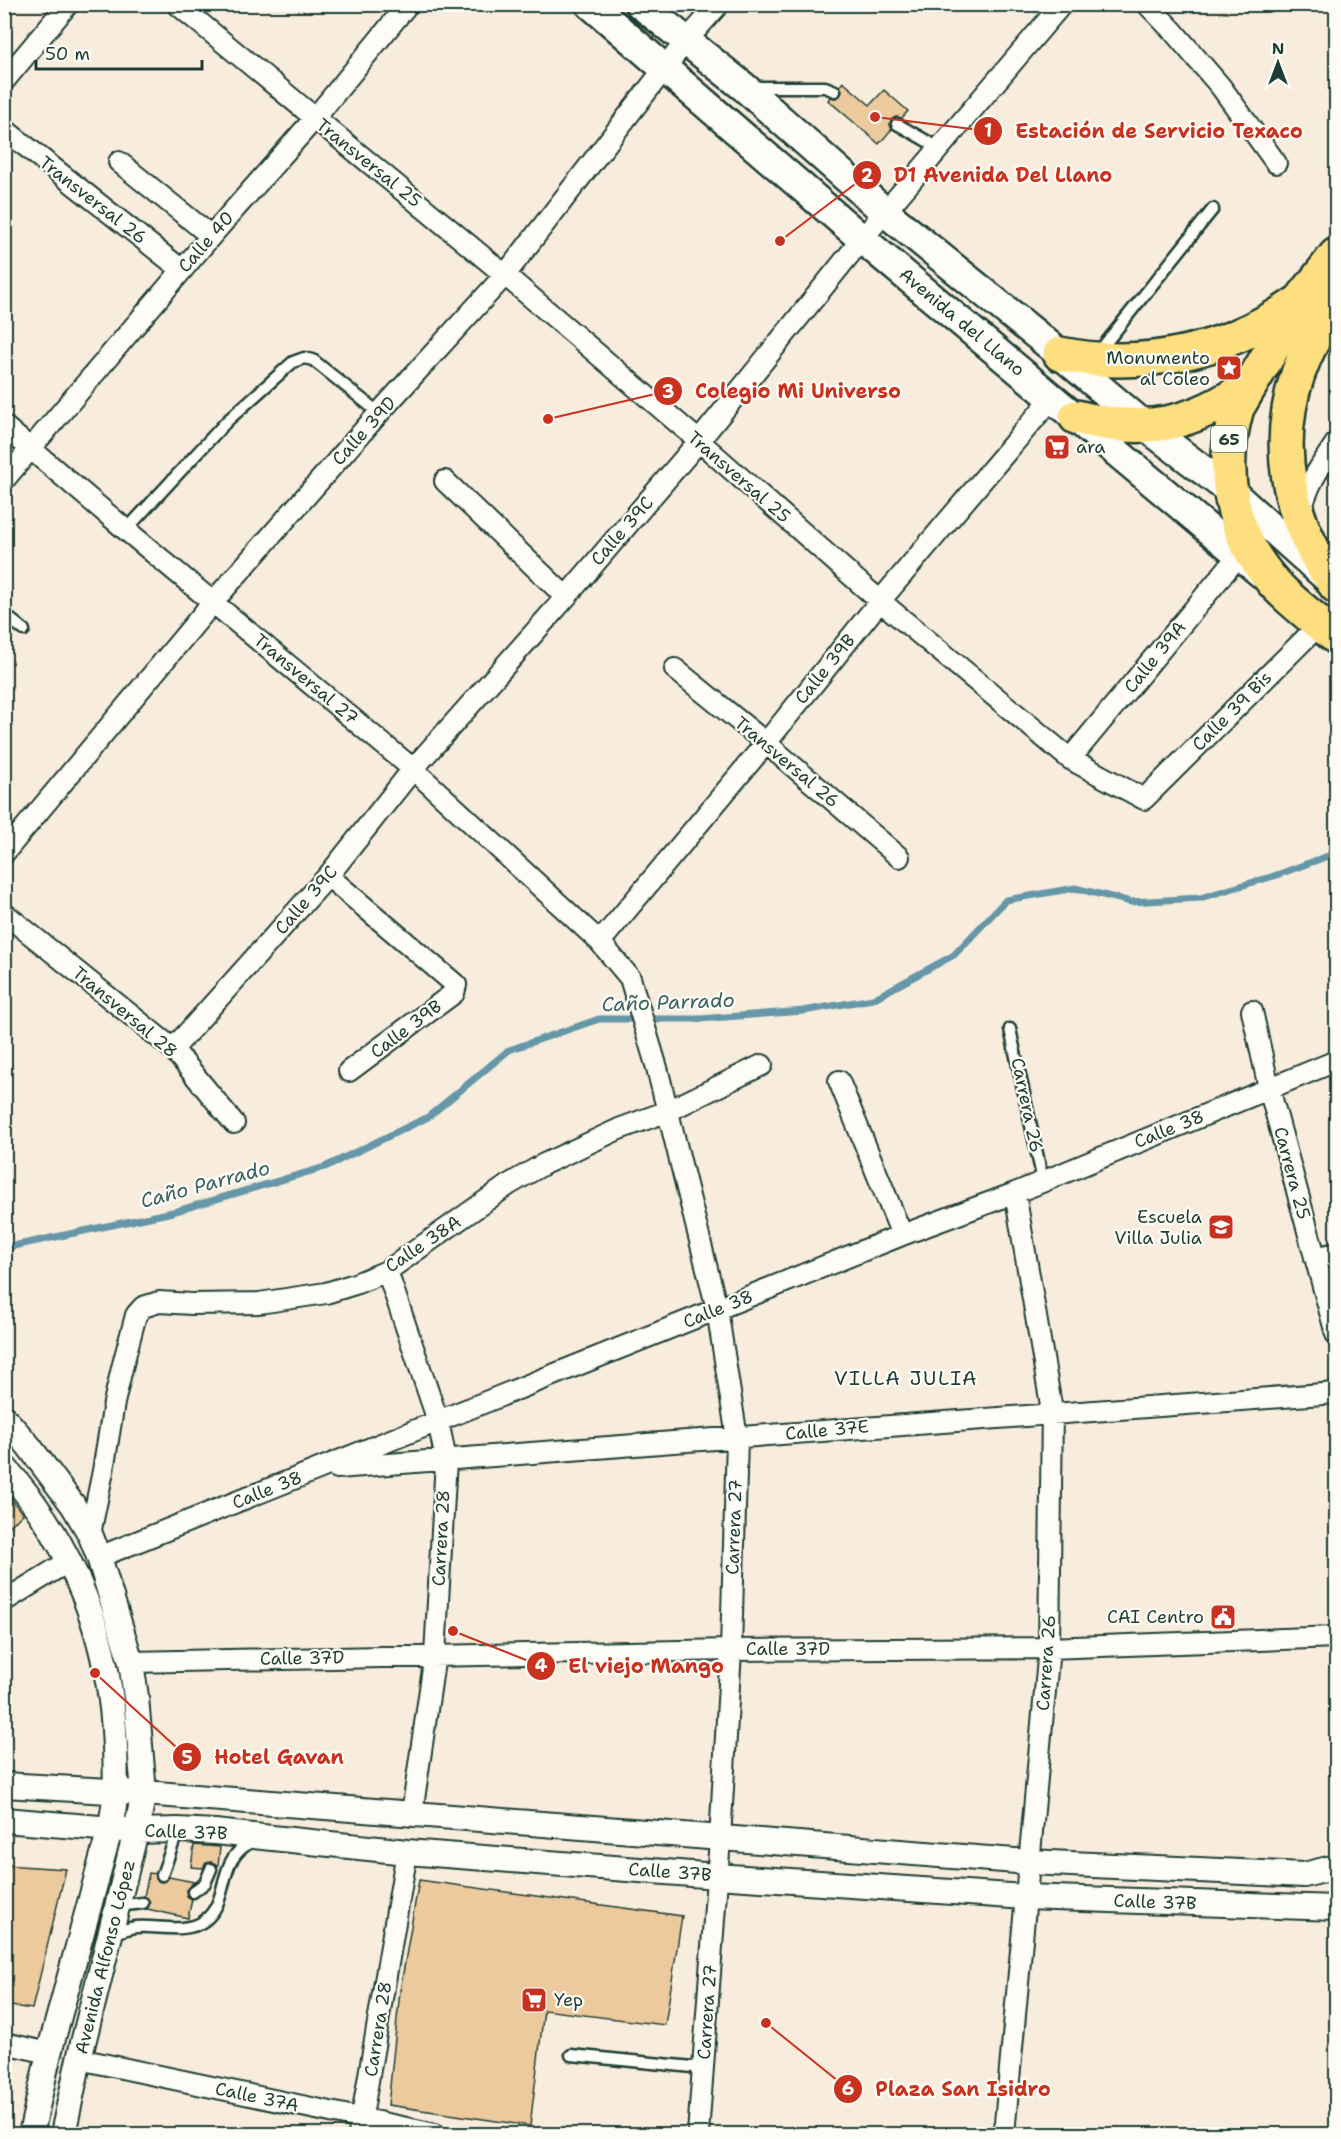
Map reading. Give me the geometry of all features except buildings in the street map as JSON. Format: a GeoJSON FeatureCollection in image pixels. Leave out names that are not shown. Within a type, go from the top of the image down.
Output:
{"type":"FeatureCollection","features":[{"type":"Feature","properties":{"kind":"highway","name":"65"},"geometry":{"type":"LineString","coordinates":[[1336,255],[1325,313],[1300,366],[1288,417],[1286,444],[1287,470],[1300,521],[1314,552],[1336,586]]}},
{"type":"Feature","properties":{"kind":"highway"},"geometry":{"type":"LineString","coordinates":[[1060,354],[1093,359],[1142,360],[1191,352],[1238,337],[1260,326],[1325,313]]}},
{"type":"Feature","properties":{"kind":"highway","name":"65"},"geometry":{"type":"LineString","coordinates":[[1276,585],[1258,564],[1235,516],[1227,470],[1231,428],[1237,408],[1253,383],[1325,313]]}},
{"type":"Feature","properties":{"kind":"highway"},"geometry":{"type":"LineString","coordinates":[[1064,407],[1122,426],[1145,426],[1187,418],[1208,411],[1253,383]]}},
{"type":"Feature","properties":{"kind":"highway","name":"Avenida del Llano"},"geometry":{"type":"LineString","coordinates":[[1276,585],[1329,631]]}},
{"type":"Feature","properties":{"kind":"main road","name":"Avenida del Llano"},"geometry":{"type":"LineString","coordinates":[[590,4],[862,238],[1276,585]]}},
{"type":"Feature","properties":{"kind":"main road","name":"Avenida del Llano"},"geometry":{"type":"LineString","coordinates":[[640,4],[744,87],[885,212],[1145,426],[1229,490],[1336,586]]}},
{"type":"Feature","properties":{"kind":"street"},"geometry":{"type":"LineString","coordinates":[[4,81],[68,4]]}},
{"type":"Feature","properties":{"kind":"street","name":"Transversal 25"},"geometry":{"type":"LineString","coordinates":[[177,4],[505,275],[699,441],[880,602],[1070,759],[1144,799]]}},
{"type":"Feature","properties":{"kind":"street","name":"Calle 40"},"geometry":{"type":"LineString","coordinates":[[4,480],[211,236],[315,118],[408,4]]}},
{"type":"Feature","properties":{"kind":"street","name":"Calle 39D"},"geometry":{"type":"LineString","coordinates":[[4,853],[213,602],[379,413],[505,275],[685,42],[719,4]]}},
{"type":"Feature","properties":{"kind":"street","name":"Calle 39C"},"geometry":{"type":"LineString","coordinates":[[173,1048],[328,876],[413,769],[566,597],[699,441],[862,238],[1062,4]]}},
{"type":"Feature","properties":{"kind":"street"},"geometry":{"type":"LineString","coordinates":[[1147,4],[1221,87],[1276,163]]}},
{"type":"Feature","properties":{"kind":"street","name":"Transversal 26"},"geometry":{"type":"LineString","coordinates":[[4,129],[182,270]]}},
{"type":"Feature","properties":{"kind":"street"},"geometry":{"type":"LineString","coordinates":[[119,162],[211,236]]}},
{"type":"Feature","properties":{"kind":"street","name":"Calle 39B"},"geometry":{"type":"LineString","coordinates":[[600,942],[880,602],[1064,407]]}},
{"type":"Feature","properties":{"kind":"street","name":"Transversal 27"},"geometry":{"type":"LineString","coordinates":[[4,426],[413,769],[600,942]]}},
{"type":"Feature","properties":{"kind":"street"},"geometry":{"type":"LineString","coordinates":[[1300,521],[1304,497],[1314,475],[1336,443]]}},
{"type":"Feature","properties":{"kind":"street"},"geometry":{"type":"LineString","coordinates":[[445,481],[566,597]]}},
{"type":"Feature","properties":{"kind":"street","name":"Calle 39A"},"geometry":{"type":"LineString","coordinates":[[1070,759],[1239,555]]}},
{"type":"Feature","properties":{"kind":"street","name":"Calle 39 Bis"},"geometry":{"type":"LineString","coordinates":[[1144,799],[1314,630],[1329,631]]}},
{"type":"Feature","properties":{"kind":"street","name":"Transversal 26"},"geometry":{"type":"LineString","coordinates":[[675,669],[766,743],[899,857]]}},
{"type":"Feature","properties":{"kind":"street","name":"Calle 39B"},"geometry":{"type":"LineString","coordinates":[[328,876],[455,983],[454,993],[349,1071]]}},
{"type":"Feature","properties":{"kind":"street","name":"Transversal 28"},"geometry":{"type":"LineString","coordinates":[[4,913],[173,1048],[234,1123]]}},
{"type":"Feature","properties":{"kind":"street","name":"Carrera 27"},"geometry":{"type":"LineString","coordinates":[[600,942],[630,978],[657,1068],[717,1309],[737,1438],[731,1650],[720,1839],[698,2134]]}},
{"type":"Feature","properties":{"kind":"street","name":"Carrera 25"},"geometry":{"type":"LineString","coordinates":[[1252,1011],[1269,1088],[1336,1334]]}},
{"type":"Feature","properties":{"kind":"street","name":"Calle 38"},"geometry":{"type":"LineString","coordinates":[[99,1557],[902,1235],[1014,1193],[1336,1061]]}},
{"type":"Feature","properties":{"kind":"street","name":"Calle 38A"},"geometry":{"type":"LineString","coordinates":[[90,1534],[104,1471],[114,1403],[122,1368],[136,1315],[143,1307],[159,1302],[226,1305],[293,1299],[326,1293],[387,1270],[508,1185],[544,1164],[610,1133],[668,1111],[762,1065]]}},
{"type":"Feature","properties":{"kind":"street"},"geometry":{"type":"LineString","coordinates":[[839,1081],[902,1235]]}},
{"type":"Feature","properties":{"kind":"street","name":"Carrera 26"},"geometry":{"type":"LineString","coordinates":[[1004,2134],[1049,1648],[1052,1412],[1014,1193]]}},
{"type":"Feature","properties":{"kind":"street"},"geometry":{"type":"LineString","coordinates":[[1315,1258],[1336,1253]]}},
{"type":"Feature","properties":{"kind":"street","name":"Carrera 28"},"geometry":{"type":"LineString","coordinates":[[387,1270],[438,1421],[446,1460],[435,1655],[412,1814]]}},
{"type":"Feature","properties":{"kind":"street","name":"Calle 37E"},"geometry":{"type":"LineString","coordinates":[[317,1469],[1052,1412],[1336,1393]]}},
{"type":"Feature","properties":{"kind":"street","name":"Avenida Alfonso López"},"geometry":{"type":"LineString","coordinates":[[4,1419],[28,1445],[74,1505],[90,1534],[99,1557],[130,1662],[136,1697],[144,1793],[63,2134]]}},
{"type":"Feature","properties":{"kind":"street","name":"Avenida Alfonso López"},"geometry":{"type":"LineString","coordinates":[[4,1467],[42,1512],[69,1561],[88,1605],[105,1662],[114,1721],[117,1791],[110,1829],[49,2053],[31,2134]]}},
{"type":"Feature","properties":{"kind":"street"},"geometry":{"type":"LineString","coordinates":[[4,1601],[69,1561]]}},
{"type":"Feature","properties":{"kind":"street","name":"Calle 37D"},"geometry":{"type":"LineString","coordinates":[[130,1662],[731,1650],[1049,1648],[1336,1637]]}},
{"type":"Feature","properties":{"kind":"street","name":"Calle 37B"},"geometry":{"type":"LineString","coordinates":[[4,1785],[144,1793],[1029,1862],[1305,1875],[1336,1867]]}},
{"type":"Feature","properties":{"kind":"street","name":"Calle 37B"},"geometry":{"type":"LineString","coordinates":[[4,1820],[136,1831],[178,1830],[219,1839],[263,1837],[407,1852],[1026,1897],[1336,1908]]}},
{"type":"Feature","properties":{"kind":"street","name":"Carrera 28"},"geometry":{"type":"LineString","coordinates":[[361,2127],[407,1852]]}},
{"type":"Feature","properties":{"kind":"street","name":"Calle 37B"},"geometry":{"type":"LineString","coordinates":[[1185,1869],[1336,1902]]}},
{"type":"Feature","properties":{"kind":"street"},"geometry":{"type":"LineString","coordinates":[[4,2043],[49,2053]]}},
{"type":"Feature","properties":{"kind":"street","name":"Calle 37A"},"geometry":{"type":"LineString","coordinates":[[79,2059],[361,2127],[435,2134]]}},
{"type":"Feature","properties":{"kind":"lane"},"geometry":{"type":"LineString","coordinates":[[744,87],[825,87],[835,91]]}},
{"type":"Feature","properties":{"kind":"lane"},"geometry":{"type":"LineString","coordinates":[[897,124],[939,148]]}},
{"type":"Feature","properties":{"kind":"lane"},"geometry":{"type":"LineString","coordinates":[[1093,359],[1213,209]]}},
{"type":"Feature","properties":{"kind":"lane"},"geometry":{"type":"LineString","coordinates":[[126,530],[227,421],[293,362],[304,358],[313,360],[379,413]]}},
{"type":"Feature","properties":{"kind":"lane"},"geometry":{"type":"LineString","coordinates":[[4,614],[24,630]]}},
{"type":"Feature","properties":{"kind":"lane","name":"Carrera 26"},"geometry":{"type":"LineString","coordinates":[[1010,1029],[1043,1181]]}},
{"type":"Feature","properties":{"kind":"lane"},"geometry":{"type":"LineString","coordinates":[[162,1875],[178,1830]]}},
{"type":"Feature","properties":{"kind":"lane"},"geometry":{"type":"LineString","coordinates":[[109,1936],[132,1928],[195,1926],[205,1920],[214,1911],[232,1859],[239,1849],[263,1837]]}},
{"type":"Feature","properties":{"kind":"lane"},"geometry":{"type":"LineString","coordinates":[[194,1892],[205,1883],[211,1869]]}},
{"type":"Feature","properties":{"kind":"lane"},"geometry":{"type":"LineString","coordinates":[[118,1906],[143,1903]]}},
{"type":"Feature","properties":{"kind":"lane"},"geometry":{"type":"LineString","coordinates":[[571,2055],[703,2068]]}},
{"type":"Feature","properties":{"kind":"waterway","name":"Caño Parrado"},"geometry":{"type":"LineString","coordinates":[[4,1248],[173,1212],[325,1167],[428,1117],[509,1050],[599,1019],[700,1019],[803,1011],[873,999],[954,955],[1006,900],[1075,888],[1131,902],[1200,898],[1274,876],[1336,853]]}},
{"type":"Feature","properties":{"kind":"place","name":"Estación de Servicio Texaco"},"geometry":{"type":"Point","coordinates":[875,117]}},
{"type":"Feature","properties":{"kind":"place","name":"D1 Avenida Del Llano"},"geometry":{"type":"Point","coordinates":[780,241]}},
{"type":"Feature","properties":{"kind":"place","name":"Monumento al Coleo"},"geometry":{"type":"Point","coordinates":[1229,368]}},
{"type":"Feature","properties":{"kind":"place","name":"Colegio Mi Universo"},"geometry":{"type":"Point","coordinates":[548,419]}},
{"type":"Feature","properties":{"kind":"place","name":"ara"},"geometry":{"type":"Point","coordinates":[1057,447]}},
{"type":"Feature","properties":{"kind":"place","name":"Escuela Villa Julia"},"geometry":{"type":"Point","coordinates":[1221,1227]}},
{"type":"Feature","properties":{"kind":"place","name":"CAI Centro"},"geometry":{"type":"Point","coordinates":[1223,1617]}},
{"type":"Feature","properties":{"kind":"place","name":"El viejo Mango"},"geometry":{"type":"Point","coordinates":[453,1631]}},
{"type":"Feature","properties":{"kind":"place","name":"Hotel Gavan"},"geometry":{"type":"Point","coordinates":[95,1673]}},
{"type":"Feature","properties":{"kind":"place","name":"Yep"},"geometry":{"type":"Point","coordinates":[534,2000]}},
{"type":"Feature","properties":{"kind":"place","name":"Plaza San Isidro"},"geometry":{"type":"Point","coordinates":[766,2023]}},
{"type":"Feature","properties":{"kind":"district","name":"VILLA JULIA"},"geometry":{"type":"Point","coordinates":[906,1378]}}]}
